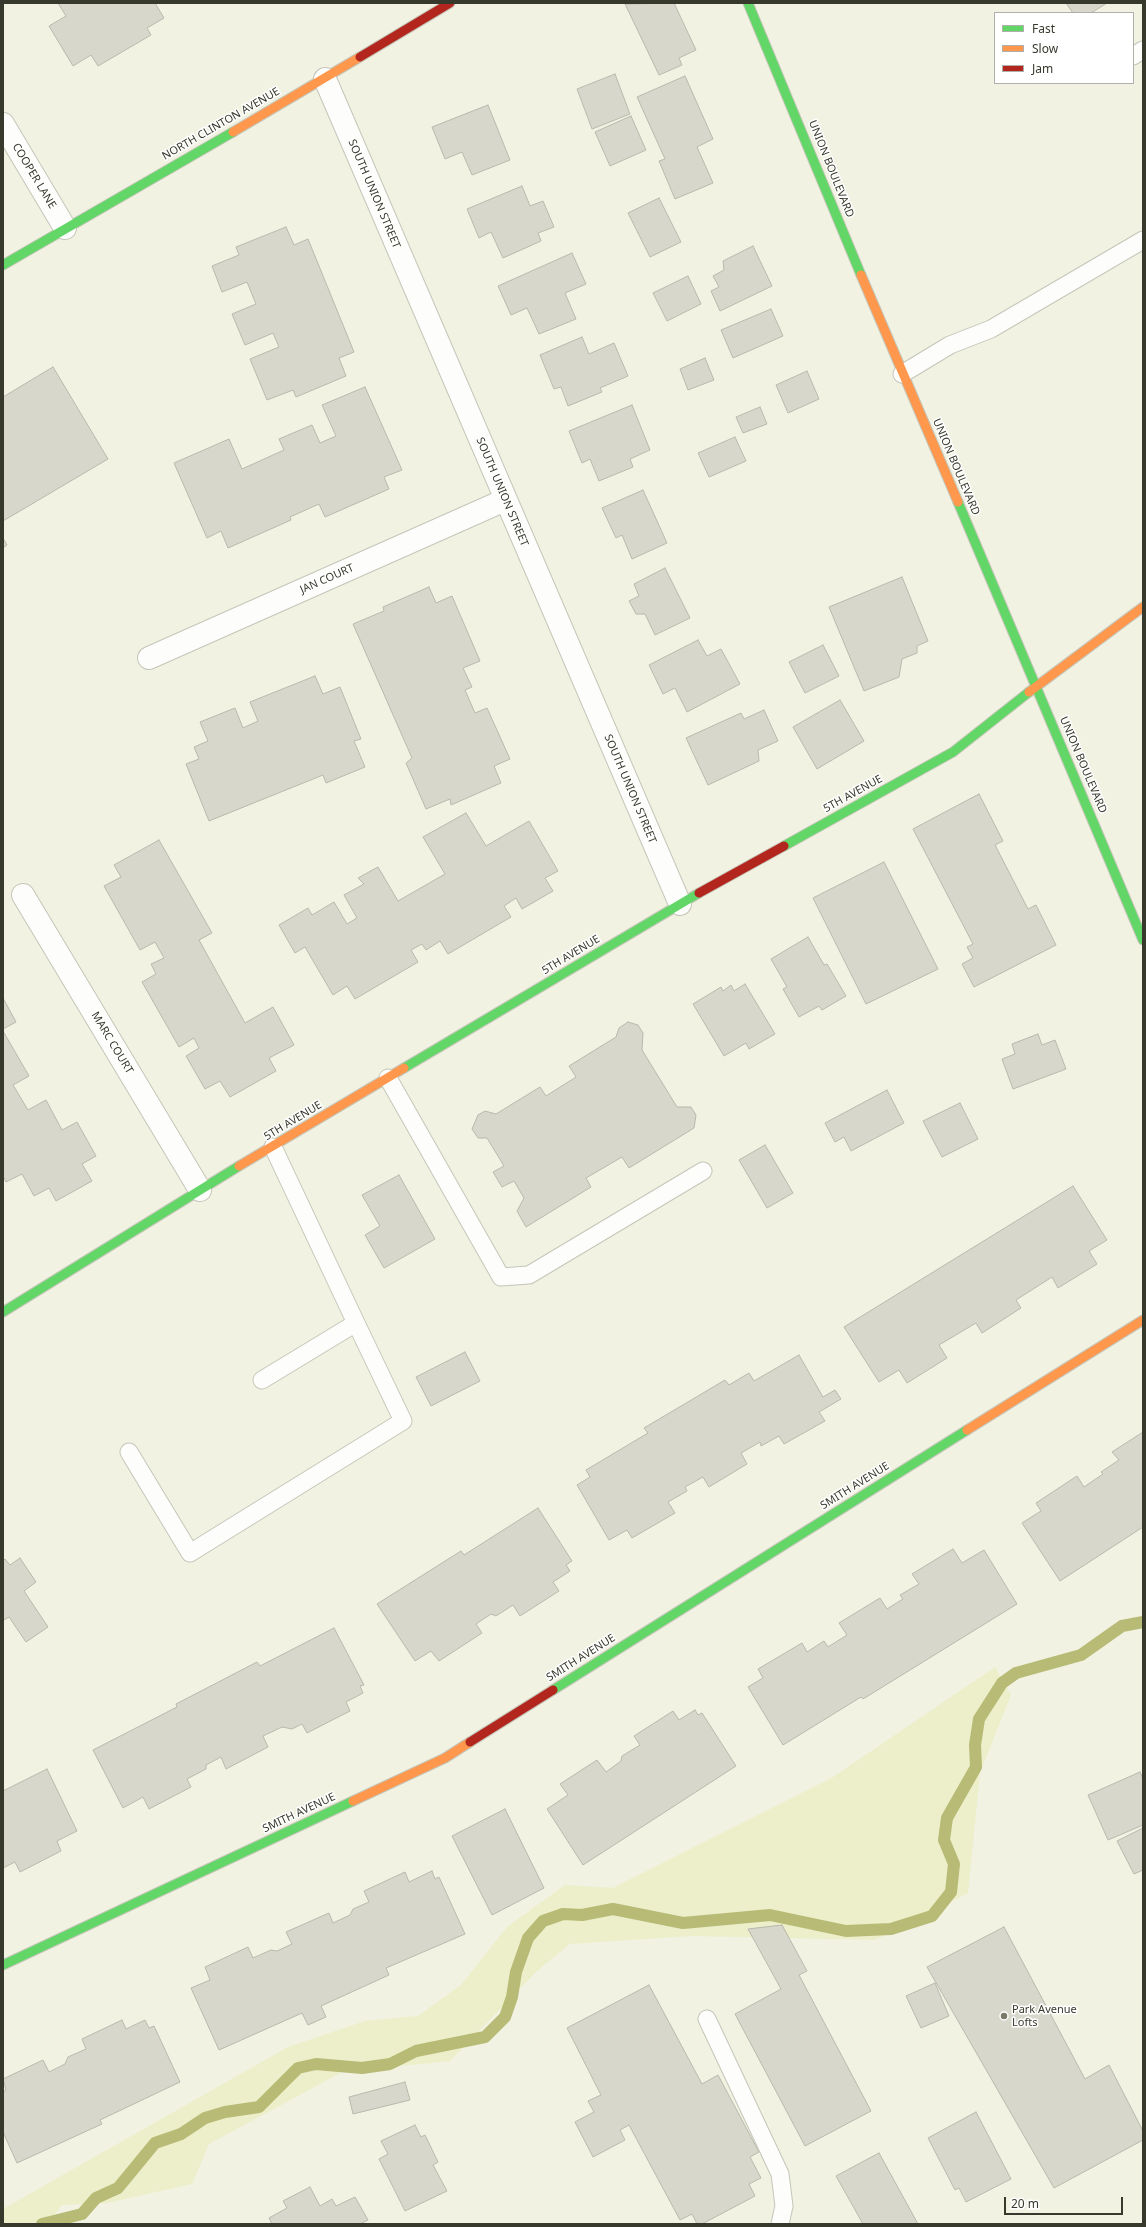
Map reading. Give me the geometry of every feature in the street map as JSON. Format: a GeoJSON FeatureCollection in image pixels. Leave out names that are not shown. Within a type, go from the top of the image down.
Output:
{"type":"FeatureCollection","features":[{"type":"Feature","properties":{"kind":"main road","name":"NORTH CLINTON AVENUE"},"geometry":{"type":"LineString","coordinates":[[3,265],[326,79],[450,3]]}},
{"type":"Feature","properties":{"kind":"main road","name":"UNION BOULEVARD"},"geometry":{"type":"LineString","coordinates":[[748,3],[902,374],[1037,686],[1143,940]]}},
{"type":"Feature","properties":{"kind":"main road","name":"5TH AVENUE"},"geometry":{"type":"LineString","coordinates":[[3,1312],[200,1190],[680,904],[953,752],[1037,686],[1143,607]]}},
{"type":"Feature","properties":{"kind":"main road","name":"SMITH AVENUE"},"geometry":{"type":"LineString","coordinates":[[3,1965],[445,1758],[1143,1320]]}},
{"type":"Feature","properties":{"kind":"street","name":"SOUTH UNION STREET"},"geometry":{"type":"LineString","coordinates":[[326,79],[505,500],[680,904]]}},
{"type":"Feature","properties":{"kind":"street","name":"COOPER LANE"},"geometry":{"type":"LineString","coordinates":[[3,124],[65,228]]}},
{"type":"Feature","properties":{"kind":"street","name":"JAN COURT"},"geometry":{"type":"LineString","coordinates":[[149,658],[505,500]]}},
{"type":"Feature","properties":{"kind":"street","name":"MARC COURT"},"geometry":{"type":"LineString","coordinates":[[23,895],[200,1190]]}},
{"type":"Feature","properties":{"kind":"lane"},"geometry":{"type":"LineString","coordinates":[[1134,55],[1143,50]]}},
{"type":"Feature","properties":{"kind":"lane"},"geometry":{"type":"LineString","coordinates":[[902,374],[950,346],[991,329],[1143,240]]}},
{"type":"Feature","properties":{"kind":"lane"},"geometry":{"type":"LineString","coordinates":[[388,1078],[501,1277],[529,1275],[703,1171]]}},
{"type":"Feature","properties":{"kind":"lane"},"geometry":{"type":"LineString","coordinates":[[128,1452],[190,1553],[403,1421],[272,1147]]}},
{"type":"Feature","properties":{"kind":"lane"},"geometry":{"type":"LineString","coordinates":[[262,1380],[356,1324]]}},
{"type":"Feature","properties":{"kind":"lane"},"geometry":{"type":"LineString","coordinates":[[707,2019],[780,2174],[784,2206],[780,2224]]}},
{"type":"Feature","properties":{"kind":"green space"},"geometry":{"type":"Polygon","coordinates":[[[995,1667],[1011,1695],[980,1773],[968,1893],[875,1940],[691,1936],[570,1944],[537,1971],[450,2061],[342,2072],[209,2144],[192,2184],[107,2203],[62,2205],[47,2224],[3,2224],[3,2209],[288,2047],[365,2021],[418,2016],[461,1985],[507,1927],[565,1885],[613,1888],[833,1777],[995,1667]]]}},
{"type":"Feature","properties":{"kind":"building"},"geometry":{"type":"Polygon","coordinates":[[[58,3],[155,3],[164,18],[147,28],[151,35],[98,66],[91,55],[73,66],[49,26],[66,16],[58,3]]]}},
{"type":"Feature","properties":{"kind":"building"},"geometry":{"type":"Polygon","coordinates":[[[674,3],[696,50],[679,58],[682,65],[659,75],[625,4],[674,3]]]}},
{"type":"Feature","properties":{"kind":"building"},"geometry":{"type":"Polygon","coordinates":[[[1066,3],[1107,3],[1093,12],[1072,12],[1066,3]]]}},
{"type":"Feature","properties":{"kind":"building"},"geometry":{"type":"Polygon","coordinates":[[[615,74],[630,114],[592,129],[577,89],[615,74]]]}},
{"type":"Feature","properties":{"kind":"building"},"geometry":{"type":"Polygon","coordinates":[[[685,76],[713,139],[697,147],[713,183],[675,199],[659,161],[665,159],[637,97],[685,76]]]}},
{"type":"Feature","properties":{"kind":"building"},"geometry":{"type":"Polygon","coordinates":[[[488,105],[510,160],[472,175],[462,152],[445,159],[432,127],[488,105]]]}},
{"type":"Feature","properties":{"kind":"building"},"geometry":{"type":"Polygon","coordinates":[[[631,116],[646,150],[610,166],[595,132],[631,116]]]}},
{"type":"Feature","properties":{"kind":"building"},"geometry":{"type":"Polygon","coordinates":[[[522,186],[530,206],[543,201],[554,227],[538,233],[541,241],[503,258],[491,232],[479,238],[467,209],[522,186]]]}},
{"type":"Feature","properties":{"kind":"building"},"geometry":{"type":"Polygon","coordinates":[[[659,198],[681,242],[650,257],[628,213],[659,198]]]}},
{"type":"Feature","properties":{"kind":"building"},"geometry":{"type":"Polygon","coordinates":[[[286,227],[294,245],[308,239],[354,352],[339,358],[346,376],[296,397],[293,390],[267,400],[250,359],[279,347],[273,333],[245,345],[232,314],[256,304],[247,282],[222,292],[212,266],[239,255],[236,247],[286,227]]]}},
{"type":"Feature","properties":{"kind":"building"},"geometry":{"type":"Polygon","coordinates":[[[753,246],[772,286],[720,311],[711,291],[719,287],[713,276],[724,270],[723,261],[753,246]]]}},
{"type":"Feature","properties":{"kind":"building"},"geometry":{"type":"Polygon","coordinates":[[[572,253],[586,284],[565,293],[576,319],[539,334],[527,308],[511,315],[498,286],[572,253]]]}},
{"type":"Feature","properties":{"kind":"building"},"geometry":{"type":"Polygon","coordinates":[[[688,276],[701,304],[667,321],[653,293],[688,276]]]}},
{"type":"Feature","properties":{"kind":"building"},"geometry":{"type":"Polygon","coordinates":[[[771,309],[783,336],[733,358],[721,330],[771,309]]]}},
{"type":"Feature","properties":{"kind":"building"},"geometry":{"type":"Polygon","coordinates":[[[582,337],[589,354],[614,343],[628,376],[600,388],[602,392],[568,406],[561,387],[554,389],[540,355],[582,337]]]}},
{"type":"Feature","properties":{"kind":"building"},"geometry":{"type":"Polygon","coordinates":[[[705,358],[714,380],[688,390],[680,369],[705,358]]]}},
{"type":"Feature","properties":{"kind":"building"},"geometry":{"type":"Polygon","coordinates":[[[53,367],[108,459],[3,521],[3,397],[53,367]]]}},
{"type":"Feature","properties":{"kind":"building"},"geometry":{"type":"Polygon","coordinates":[[[807,371],[819,399],[788,413],[776,385],[807,371]]]}},
{"type":"Feature","properties":{"kind":"building"},"geometry":{"type":"Polygon","coordinates":[[[365,387],[402,470],[384,477],[389,489],[325,517],[319,504],[290,517],[291,520],[228,548],[221,531],[207,538],[174,463],[229,439],[242,469],[284,450],[279,439],[312,425],[320,443],[336,436],[322,405],[365,387]]]}},
{"type":"Feature","properties":{"kind":"building"},"geometry":{"type":"Polygon","coordinates":[[[632,405],[650,450],[630,459],[633,467],[599,481],[590,459],[582,463],[569,431],[632,405]]]}},
{"type":"Feature","properties":{"kind":"building"},"geometry":{"type":"Polygon","coordinates":[[[760,407],[767,424],[743,433],[736,417],[760,407]]]}},
{"type":"Feature","properties":{"kind":"building"},"geometry":{"type":"Polygon","coordinates":[[[735,437],[746,461],[709,477],[698,453],[735,437]]]}},
{"type":"Feature","properties":{"kind":"building"},"geometry":{"type":"Polygon","coordinates":[[[643,490],[667,543],[632,559],[622,535],[616,538],[602,508],[643,490]]]}},
{"type":"Feature","properties":{"kind":"building"},"geometry":{"type":"Polygon","coordinates":[[[3,538],[7,545],[3,548],[3,538]]]}},
{"type":"Feature","properties":{"kind":"building"},"geometry":{"type":"Polygon","coordinates":[[[665,568],[690,618],[655,635],[645,614],[636,614],[629,601],[639,596],[634,584],[665,568]]]}},
{"type":"Feature","properties":{"kind":"building"},"geometry":{"type":"Polygon","coordinates":[[[902,577],[928,641],[917,646],[917,653],[902,659],[899,677],[864,691],[829,607],[902,577]]]}},
{"type":"Feature","properties":{"kind":"building"},"geometry":{"type":"Polygon","coordinates":[[[429,587],[436,603],[452,596],[480,661],[463,668],[472,687],[465,690],[475,713],[487,708],[510,759],[494,766],[501,783],[451,805],[450,799],[426,809],[406,763],[412,758],[353,624],[384,611],[383,607],[429,587]]]}},
{"type":"Feature","properties":{"kind":"building"},"geometry":{"type":"Polygon","coordinates":[[[698,640],[707,656],[721,649],[740,684],[687,712],[675,688],[663,694],[649,665],[698,640]]]}},
{"type":"Feature","properties":{"kind":"building"},"geometry":{"type":"Polygon","coordinates":[[[823,645],[839,676],[805,693],[789,662],[823,645]]]}},
{"type":"Feature","properties":{"kind":"building"},"geometry":{"type":"Polygon","coordinates":[[[315,676],[323,694],[340,687],[361,739],[354,741],[365,767],[326,783],[323,775],[209,821],[186,764],[199,759],[194,747],[208,741],[200,722],[235,708],[243,728],[258,721],[250,702],[315,676]]]}},
{"type":"Feature","properties":{"kind":"building"},"geometry":{"type":"Polygon","coordinates":[[[840,700],[864,741],[817,769],[793,727],[840,700]]]}},
{"type":"Feature","properties":{"kind":"building"},"geometry":{"type":"Polygon","coordinates":[[[764,710],[778,741],[758,750],[759,761],[708,785],[686,738],[741,713],[744,719],[764,710]]]}},
{"type":"Feature","properties":{"kind":"building"},"geometry":{"type":"Polygon","coordinates":[[[979,794],[1003,841],[995,845],[1028,909],[1036,905],[1056,945],[974,987],[962,964],[973,958],[967,947],[973,944],[913,829],[979,794]]]}},
{"type":"Feature","properties":{"kind":"building"},"geometry":{"type":"Polygon","coordinates":[[[466,813],[486,846],[529,821],[558,871],[545,878],[553,891],[522,909],[516,898],[504,906],[511,917],[448,954],[440,941],[426,950],[422,944],[411,950],[418,962],[355,999],[347,986],[333,995],[305,947],[295,953],[279,925],[308,908],[312,915],[334,902],[347,924],[357,918],[344,895],[364,884],[358,878],[378,867],[398,901],[445,874],[423,837],[466,813]]]}},
{"type":"Feature","properties":{"kind":"building"},"geometry":{"type":"Polygon","coordinates":[[[159,840],[212,933],[199,940],[245,1023],[273,1007],[294,1045],[269,1058],[276,1071],[230,1097],[220,1081],[205,1089],[186,1056],[199,1048],[194,1038],[179,1047],[142,982],[156,974],[151,964],[164,958],[155,942],[140,950],[104,886],[121,877],[114,865],[159,840]]]}},
{"type":"Feature","properties":{"kind":"building"},"geometry":{"type":"Polygon","coordinates":[[[884,862],[938,969],[866,1004],[813,898],[884,862]]]}},
{"type":"Feature","properties":{"kind":"building"},"geometry":{"type":"Polygon","coordinates":[[[808,937],[824,965],[827,964],[846,996],[822,1010],[819,1006],[799,1017],[783,989],[787,987],[771,959],[808,937]]]}},
{"type":"Feature","properties":{"kind":"building"},"geometry":{"type":"Polygon","coordinates":[[[745,984],[775,1034],[749,1049],[746,1043],[724,1056],[693,1004],[721,987],[723,991],[731,985],[734,991],[745,984]]]}},
{"type":"Feature","properties":{"kind":"building"},"geometry":{"type":"Polygon","coordinates":[[[3,998],[16,1022],[3,1029],[3,998]]]}},
{"type":"Feature","properties":{"kind":"building"},"geometry":{"type":"Polygon","coordinates":[[[628,1022],[638,1025],[643,1033],[642,1050],[677,1107],[691,1107],[696,1115],[694,1128],[629,1168],[622,1157],[586,1178],[591,1187],[526,1227],[517,1211],[524,1198],[514,1181],[502,1187],[493,1172],[504,1166],[487,1138],[478,1138],[472,1129],[478,1115],[485,1111],[496,1114],[540,1087],[546,1096],[576,1077],[569,1066],[616,1037],[619,1028],[628,1022]]]}},
{"type":"Feature","properties":{"kind":"building"},"geometry":{"type":"Polygon","coordinates":[[[3,1031],[29,1076],[13,1085],[28,1110],[46,1100],[62,1130],[77,1122],[96,1156],[82,1164],[92,1181],[56,1201],[49,1188],[34,1196],[22,1174],[6,1182],[3,1176],[3,1031]]]}},
{"type":"Feature","properties":{"kind":"building"},"geometry":{"type":"Polygon","coordinates":[[[1038,1034],[1042,1045],[1055,1040],[1066,1069],[1013,1089],[1002,1059],[1015,1054],[1012,1044],[1038,1034]]]}},
{"type":"Feature","properties":{"kind":"building"},"geometry":{"type":"Polygon","coordinates":[[[887,1090],[904,1123],[851,1151],[844,1137],[835,1142],[825,1123],[887,1090]]]}},
{"type":"Feature","properties":{"kind":"building"},"geometry":{"type":"Polygon","coordinates":[[[960,1103],[978,1139],[942,1157],[923,1121],[960,1103]]]}},
{"type":"Feature","properties":{"kind":"building"},"geometry":{"type":"Polygon","coordinates":[[[765,1145],[793,1193],[767,1208],[739,1160],[765,1145]]]}},
{"type":"Feature","properties":{"kind":"building"},"geometry":{"type":"Polygon","coordinates":[[[399,1175],[435,1239],[384,1268],[365,1235],[380,1226],[362,1195],[399,1175]]]}},
{"type":"Feature","properties":{"kind":"building"},"geometry":{"type":"Polygon","coordinates":[[[1073,1186],[1107,1240],[1089,1251],[1097,1264],[1058,1288],[1052,1277],[1016,1300],[1021,1308],[982,1333],[976,1323],[939,1345],[947,1358],[907,1383],[899,1370],[879,1382],[844,1327],[1073,1186]]]}},
{"type":"Feature","properties":{"kind":"building"},"geometry":{"type":"Polygon","coordinates":[[[465,1352],[480,1381],[431,1406],[416,1377],[465,1352]]]}},
{"type":"Feature","properties":{"kind":"building"},"geometry":{"type":"Polygon","coordinates":[[[799,1355],[823,1397],[835,1390],[841,1399],[819,1412],[825,1421],[784,1444],[779,1436],[761,1446],[760,1442],[741,1453],[747,1464],[709,1487],[703,1477],[685,1487],[687,1491],[668,1502],[675,1513],[632,1538],[627,1530],[609,1540],[577,1485],[590,1477],[586,1470],[648,1433],[644,1428],[725,1380],[729,1385],[749,1373],[754,1381],[799,1355]]]}},
{"type":"Feature","properties":{"kind":"building"},"geometry":{"type":"Polygon","coordinates":[[[1143,1432],[1143,1527],[1060,1581],[1022,1523],[1041,1511],[1036,1503],[1077,1476],[1084,1487],[1103,1474],[1101,1472],[1119,1460],[1112,1452],[1143,1432]]]}},
{"type":"Feature","properties":{"kind":"building"},"geometry":{"type":"Polygon","coordinates":[[[538,1508],[572,1561],[566,1565],[570,1571],[553,1582],[559,1591],[520,1616],[513,1605],[496,1616],[491,1614],[476,1624],[482,1633],[439,1661],[431,1651],[415,1661],[377,1604],[461,1551],[464,1555],[538,1508]]]}},
{"type":"Feature","properties":{"kind":"building"},"geometry":{"type":"Polygon","coordinates":[[[953,1549],[962,1563],[984,1550],[1017,1604],[863,1699],[861,1697],[783,1745],[748,1687],[763,1678],[758,1669],[802,1643],[807,1652],[824,1641],[828,1647],[847,1635],[839,1623],[880,1598],[887,1609],[903,1599],[900,1595],[919,1584],[912,1574],[953,1549]]]}},
{"type":"Feature","properties":{"kind":"building"},"geometry":{"type":"Polygon","coordinates":[[[20,1558],[36,1582],[24,1591],[48,1627],[26,1642],[9,1617],[4,1620],[3,1619],[3,1561],[5,1559],[10,1565],[20,1558]]]}},
{"type":"Feature","properties":{"kind":"building"},"geometry":{"type":"Polygon","coordinates":[[[334,1628],[364,1685],[360,1686],[363,1693],[346,1702],[350,1711],[307,1733],[302,1724],[292,1729],[282,1727],[263,1736],[268,1747],[226,1769],[221,1757],[206,1765],[206,1769],[187,1779],[191,1787],[149,1809],[143,1797],[123,1808],[93,1750],[177,1707],[176,1704],[257,1662],[260,1666],[334,1628]]]}},
{"type":"Feature","properties":{"kind":"building"},"geometry":{"type":"Polygon","coordinates":[[[695,1710],[698,1715],[702,1713],[736,1766],[583,1865],[547,1809],[568,1795],[560,1784],[597,1760],[606,1772],[621,1761],[622,1756],[640,1745],[634,1736],[673,1711],[679,1720],[695,1710]]]}},
{"type":"Feature","properties":{"kind":"building"},"geometry":{"type":"Polygon","coordinates":[[[47,1769],[77,1831],[57,1841],[61,1851],[20,1872],[15,1862],[3,1868],[3,1791],[47,1769]]]}},
{"type":"Feature","properties":{"kind":"building"},"geometry":{"type":"Polygon","coordinates":[[[1140,1772],[1143,1779],[1143,1825],[1108,1840],[1088,1795],[1140,1772]]]}},
{"type":"Feature","properties":{"kind":"building"},"geometry":{"type":"Polygon","coordinates":[[[505,1809],[544,1888],[492,1915],[452,1836],[505,1809]]]}},
{"type":"Feature","properties":{"kind":"building"},"geometry":{"type":"Polygon","coordinates":[[[1143,1828],[1143,1870],[1134,1874],[1117,1841],[1143,1828]]]}},
{"type":"Feature","properties":{"kind":"building"},"geometry":{"type":"Polygon","coordinates":[[[432,1871],[435,1879],[439,1877],[465,1934],[386,1968],[389,1975],[321,2006],[326,2017],[308,2025],[302,2013],[219,2050],[191,1988],[210,1980],[205,1967],[248,1947],[253,1958],[271,1950],[277,1951],[292,1944],[286,1932],[329,1913],[333,1923],[350,1915],[353,1909],[369,1902],[364,1891],[405,1872],[409,1882],[432,1871]]]}},
{"type":"Feature","properties":{"kind":"building"},"geometry":{"type":"Polygon","coordinates":[[[782,1925],[807,1971],[799,1975],[871,2111],[805,2146],[735,2014],[781,1989],[748,1929],[782,1925]]]}},
{"type":"Feature","properties":{"kind":"building","name":"Park Avenue Lofts"},"geometry":{"type":"Polygon","coordinates":[[[1004,1927],[1085,2079],[1109,2065],[1143,2131],[1143,2140],[1054,2188],[927,1967],[1004,1927]]]}},
{"type":"Feature","properties":{"kind":"building"},"geometry":{"type":"Polygon","coordinates":[[[935,1983],[949,2016],[921,2028],[906,1996],[935,1983]]]}},
{"type":"Feature","properties":{"kind":"building"},"geometry":{"type":"Polygon","coordinates":[[[649,1985],[702,2084],[718,2075],[759,2152],[750,2157],[761,2178],[749,2184],[755,2196],[702,2224],[697,2224],[692,2214],[680,2220],[629,2125],[620,2130],[625,2140],[593,2157],[575,2122],[594,2112],[588,2101],[601,2095],[567,2028],[649,1985]]]}},
{"type":"Feature","properties":{"kind":"building"},"geometry":{"type":"Polygon","coordinates":[[[122,2020],[126,2029],[145,2020],[149,2028],[154,2026],[180,2082],[100,2120],[102,2124],[17,2163],[3,2132],[3,2092],[6,2090],[3,2079],[43,2060],[49,2072],[65,2064],[68,2057],[86,2049],[82,2039],[122,2020]]]}},
{"type":"Feature","properties":{"kind":"building"},"geometry":{"type":"Polygon","coordinates":[[[405,2082],[410,2100],[353,2114],[349,2097],[405,2082]]]}},
{"type":"Feature","properties":{"kind":"building"},"geometry":{"type":"Polygon","coordinates":[[[976,2112],[1011,2179],[966,2202],[959,2188],[955,2190],[928,2138],[976,2112]]]}},
{"type":"Feature","properties":{"kind":"building"},"geometry":{"type":"Polygon","coordinates":[[[415,2125],[421,2137],[425,2135],[438,2162],[433,2165],[447,2191],[405,2211],[379,2159],[388,2154],[381,2141],[415,2125]]]}},
{"type":"Feature","properties":{"kind":"building"},"geometry":{"type":"Polygon","coordinates":[[[879,2153],[918,2224],[863,2224],[836,2176],[879,2153]]]}},
{"type":"Feature","properties":{"kind":"building"},"geometry":{"type":"Polygon","coordinates":[[[310,2187],[320,2206],[332,2199],[336,2206],[355,2197],[368,2220],[360,2224],[272,2224],[269,2218],[287,2208],[283,2201],[310,2187]]]}},
{"type":"Feature","properties":{"kind":"waterway"},"geometry":{"type":"LineString","coordinates":[[42,2224],[82,2214],[96,2198],[118,2188],[155,2143],[181,2134],[205,2118],[225,2112],[259,2107],[298,2068],[316,2064],[362,2068],[390,2064],[416,2051],[485,2037],[505,2017],[512,1997],[516,1972],[528,1938],[543,1921],[563,1914],[582,1915],[613,1909],[683,1923],[770,1915],[846,1931],[891,1929],[932,1916],[951,1892],[954,1864],[944,1840],[947,1818],[976,1767],[975,1745],[979,1719],[1002,1683],[1016,1673],[1081,1655],[1122,1626],[1143,1622]]}},
{"type":"Feature","properties":{"kind":"traffic: fast"},"geometry":{"type":"LineString","coordinates":[[748,3],[861,275]]}},
{"type":"Feature","properties":{"kind":"traffic: fast"},"geometry":{"type":"LineString","coordinates":[[3,265],[233,132]]}},
{"type":"Feature","properties":{"kind":"traffic: fast"},"geometry":{"type":"LineString","coordinates":[[958,502],[1143,940]]}},
{"type":"Feature","properties":{"kind":"traffic: fast"},"geometry":{"type":"LineString","coordinates":[[784,846],[953,752],[1029,692]]}},
{"type":"Feature","properties":{"kind":"traffic: fast"},"geometry":{"type":"LineString","coordinates":[[404,1068],[699,893]]}},
{"type":"Feature","properties":{"kind":"traffic: fast"},"geometry":{"type":"LineString","coordinates":[[3,1312],[239,1166]]}},
{"type":"Feature","properties":{"kind":"traffic: fast"},"geometry":{"type":"LineString","coordinates":[[553,1690],[967,1430]]}},
{"type":"Feature","properties":{"kind":"traffic: fast"},"geometry":{"type":"LineString","coordinates":[[3,1965],[353,1801]]}},
{"type":"Feature","properties":{"kind":"traffic: slow"},"geometry":{"type":"LineString","coordinates":[[233,132],[360,57]]}},
{"type":"Feature","properties":{"kind":"traffic: slow"},"geometry":{"type":"LineString","coordinates":[[861,275],[958,502]]}},
{"type":"Feature","properties":{"kind":"traffic: slow"},"geometry":{"type":"LineString","coordinates":[[1029,692],[1143,607]]}},
{"type":"Feature","properties":{"kind":"traffic: slow"},"geometry":{"type":"LineString","coordinates":[[239,1166],[404,1068]]}},
{"type":"Feature","properties":{"kind":"traffic: slow"},"geometry":{"type":"LineString","coordinates":[[967,1430],[1143,1320]]}},
{"type":"Feature","properties":{"kind":"traffic: slow"},"geometry":{"type":"LineString","coordinates":[[353,1801],[445,1758],[470,1742]]}},
{"type":"Feature","properties":{"kind":"traffic: jam"},"geometry":{"type":"LineString","coordinates":[[360,57],[450,3]]}},
{"type":"Feature","properties":{"kind":"traffic: jam"},"geometry":{"type":"LineString","coordinates":[[699,893],[784,846]]}},
{"type":"Feature","properties":{"kind":"traffic: jam"},"geometry":{"type":"LineString","coordinates":[[470,1742],[553,1690]]}},
{"type":"Feature","properties":{"kind":"place","name":"Park Avenue Lofts"},"geometry":{"type":"Point","coordinates":[1004,2016]}}]}
